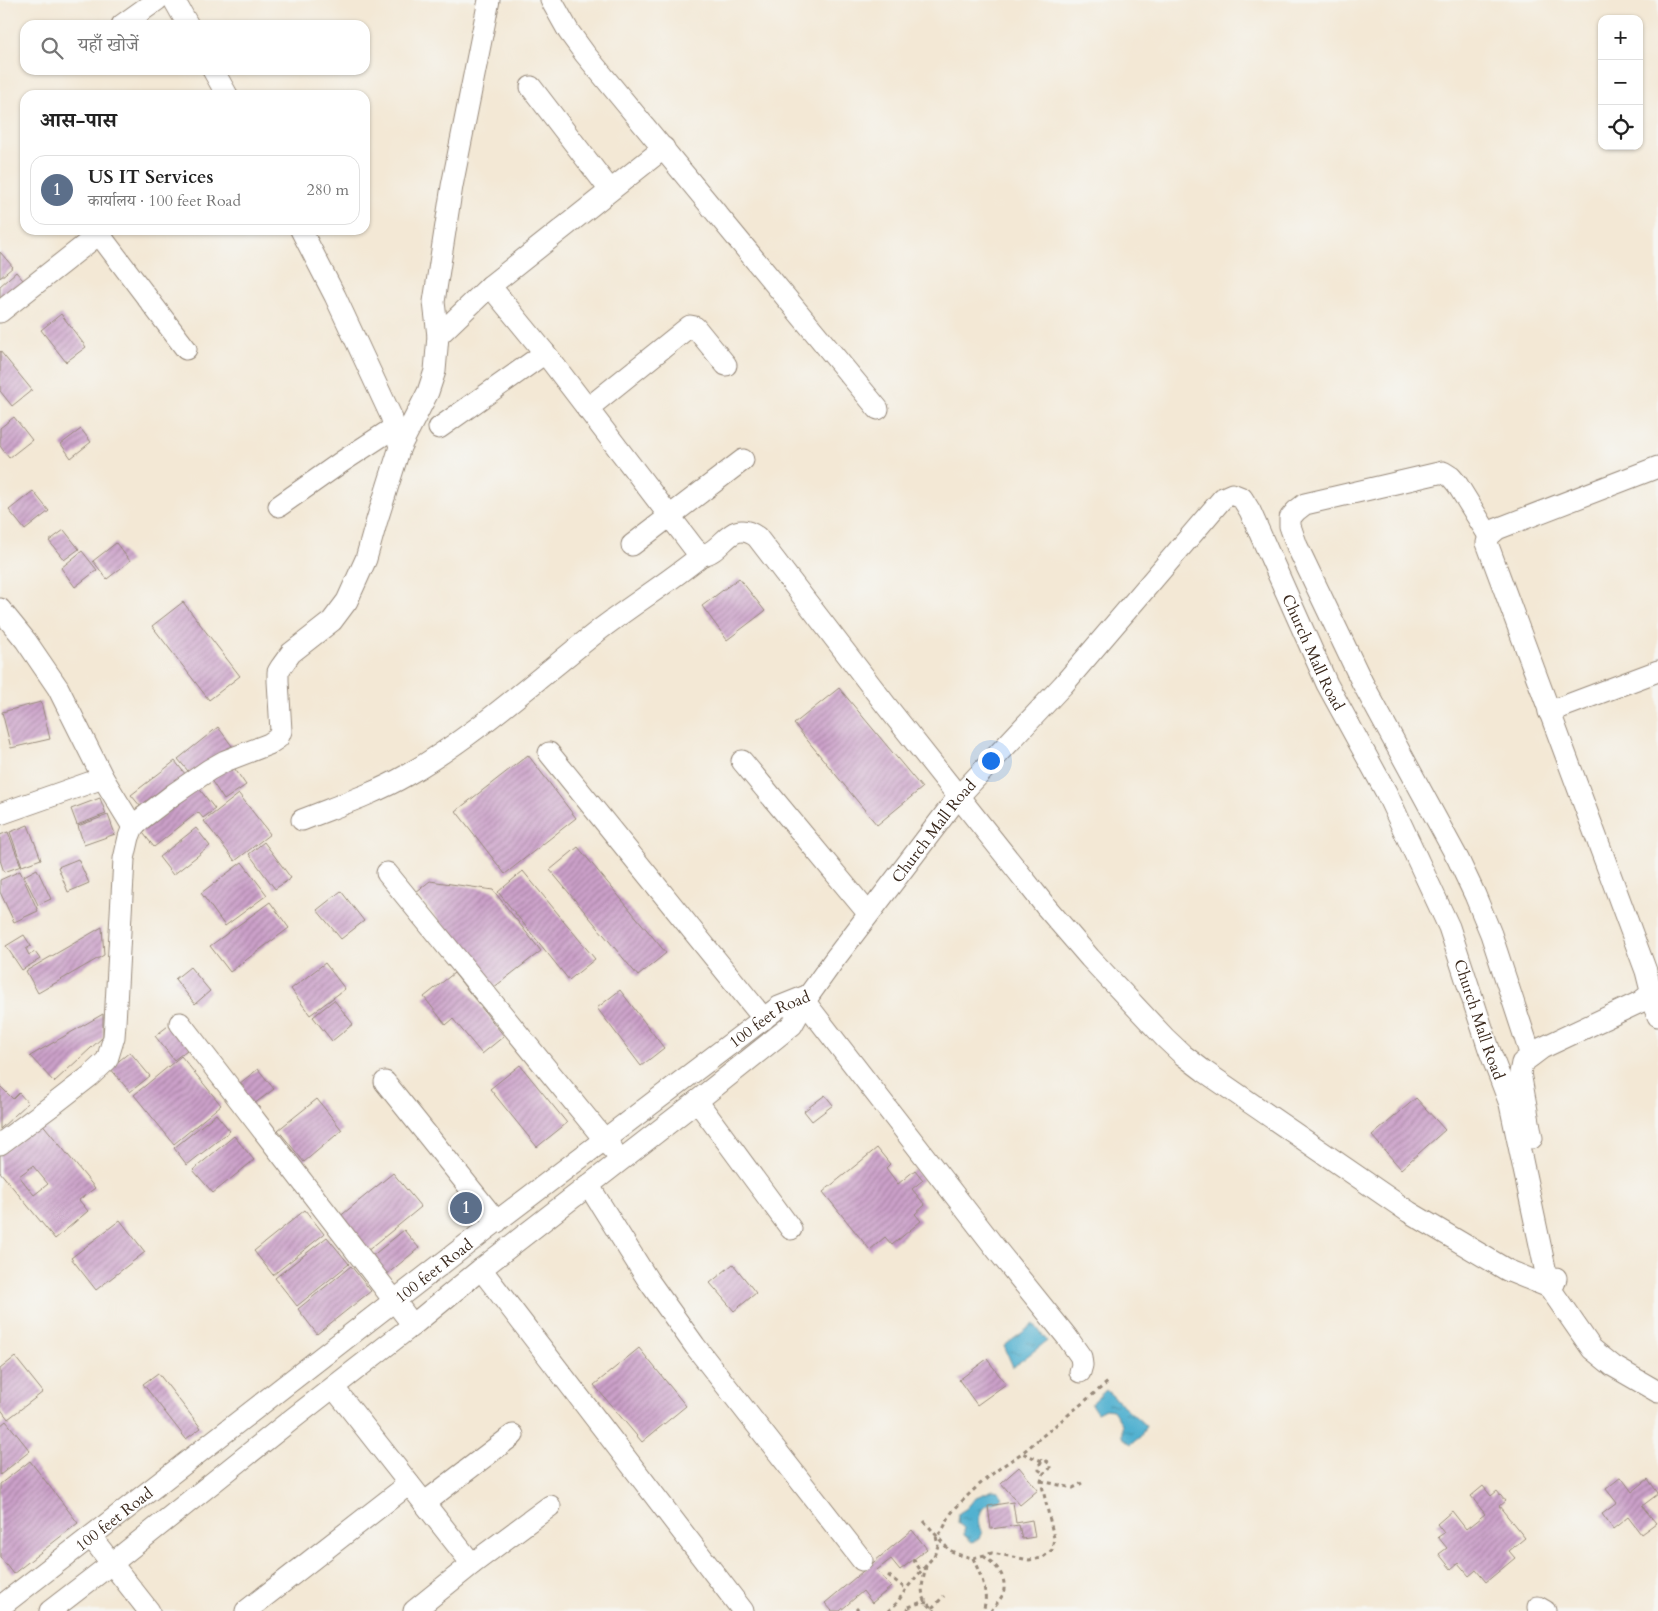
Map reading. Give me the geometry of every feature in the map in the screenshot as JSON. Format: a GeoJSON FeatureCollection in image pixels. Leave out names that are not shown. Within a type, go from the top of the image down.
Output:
{"type":"FeatureCollection","features":[{"type":"Feature","properties":{"kind":"street"},"geometry":{"type":"LineString","coordinates":[[129,20],[157,0]]}},
{"type":"Feature","properties":{"kind":"street"},"geometry":{"type":"LineString","coordinates":[[174,0],[185,20]]}},
{"type":"Feature","properties":{"kind":"street"},"geometry":{"type":"LineString","coordinates":[[0,1144],[90,1076],[107,1060],[114,1037],[124,859],[130,837],[174,794],[218,765],[269,744],[278,738],[281,731],[278,672],[285,660],[295,649],[332,621],[347,601],[366,559],[398,437],[431,384],[435,371],[438,336],[434,302],[452,186],[489,0]]}},
{"type":"Feature","properties":{"kind":"street"},"geometry":{"type":"LineString","coordinates":[[551,0],[569,32],[585,54],[878,410]]}},
{"type":"Feature","properties":{"kind":"street"},"geometry":{"type":"LineString","coordinates":[[216,75],[224,90]]}},
{"type":"Feature","properties":{"kind":"street"},"geometry":{"type":"LineString","coordinates":[[531,87],[610,190]]}},
{"type":"Feature","properties":{"kind":"street"},"geometry":{"type":"LineString","coordinates":[[438,336],[490,286],[664,148]]}},
{"type":"Feature","properties":{"kind":"street"},"geometry":{"type":"LineString","coordinates":[[0,312],[98,235]]}},
{"type":"Feature","properties":{"kind":"street"},"geometry":{"type":"LineString","coordinates":[[104,235],[186,348]]}},
{"type":"Feature","properties":{"kind":"street"},"geometry":{"type":"LineString","coordinates":[[304,235],[335,296],[398,437]]}},
{"type":"Feature","properties":{"kind":"street"},"geometry":{"type":"LineString","coordinates":[[490,286],[545,353],[694,548],[702,555]]}},
{"type":"Feature","properties":{"kind":"street"},"geometry":{"type":"LineString","coordinates":[[587,409],[690,326],[695,327],[726,365]]}},
{"type":"Feature","properties":{"kind":"street"},"geometry":{"type":"LineString","coordinates":[[439,428],[545,353]]}},
{"type":"Feature","properties":{"kind":"street"},"geometry":{"type":"LineString","coordinates":[[279,506],[342,461],[398,437]]}},
{"type":"Feature","properties":{"kind":"street"},"geometry":{"type":"LineString","coordinates":[[632,545],[743,460]]}},
{"type":"Feature","properties":{"kind":"street"},"geometry":{"type":"LineString","coordinates":[[1658,467],[1497,529],[1489,536],[1487,543],[1646,971],[1650,995],[1658,1016]]}},
{"type":"Feature","properties":{"kind":"street"},"geometry":{"type":"LineString","coordinates":[[1489,536],[1457,484],[1444,472],[1305,504],[1290,518],[1290,526],[1304,563],[1362,682],[1454,850],[1475,895],[1491,934],[1531,1056]]}},
{"type":"Feature","properties":{"kind":"street","name":"Church Mall Road"},"geometry":{"type":"LineString","coordinates":[[807,998],[868,913],[958,797],[1063,685],[1222,498],[1232,494],[1242,498],[1250,511],[1327,684],[1386,792],[1449,927],[1489,1049],[1510,1104],[1549,1287],[1592,1349],[1613,1366],[1658,1392]]}},
{"type":"Feature","properties":{"kind":"street"},"geometry":{"type":"LineString","coordinates":[[302,820],[405,776],[460,741],[546,675],[600,630],[702,555],[707,554],[741,530],[750,532],[757,537],[958,797],[1090,958],[1165,1038],[1183,1055],[1409,1212],[1507,1270],[1549,1287],[1554,1284],[1557,1274],[1520,1073],[1522,1063],[1542,1048],[1640,1002],[1650,995]]}},
{"type":"Feature","properties":{"kind":"street"},"geometry":{"type":"LineString","coordinates":[[0,609],[26,641],[58,688],[130,837]]}},
{"type":"Feature","properties":{"kind":"street"},"geometry":{"type":"LineString","coordinates":[[1549,712],[1658,671]]}},
{"type":"Feature","properties":{"kind":"street"},"geometry":{"type":"LineString","coordinates":[[549,753],[764,1019]]}},
{"type":"Feature","properties":{"kind":"street"},"geometry":{"type":"LineString","coordinates":[[742,761],[868,913]]}},
{"type":"Feature","properties":{"kind":"street"},"geometry":{"type":"LineString","coordinates":[[0,814],[103,778]]}},
{"type":"Feature","properties":{"kind":"street"},"geometry":{"type":"LineString","coordinates":[[387,873],[621,1160]]}},
{"type":"Feature","properties":{"kind":"street"},"geometry":{"type":"LineString","coordinates":[[807,998],[996,1250],[1072,1344],[1081,1357],[1082,1365],[1080,1372]]}},
{"type":"Feature","properties":{"kind":"street","name":"100 feet Road"},"geometry":{"type":"LineString","coordinates":[[0,1607],[394,1301],[779,1007],[807,998]]}},
{"type":"Feature","properties":{"kind":"street","name":"100 feet Road"},"geometry":{"type":"LineString","coordinates":[[50,1611],[413,1326],[481,1268],[792,1025],[807,998]]}},
{"type":"Feature","properties":{"kind":"street"},"geometry":{"type":"LineString","coordinates":[[180,1023],[413,1326]]}},
{"type":"Feature","properties":{"kind":"street"},"geometry":{"type":"LineString","coordinates":[[385,1082],[497,1222]]}},
{"type":"Feature","properties":{"kind":"street"},"geometry":{"type":"LineString","coordinates":[[668,1093],[689,1107],[791,1229]]}},
{"type":"Feature","properties":{"kind":"street"},"geometry":{"type":"LineString","coordinates":[[588,1186],[648,1280],[695,1346],[862,1560]]}},
{"type":"Feature","properties":{"kind":"street"},"geometry":{"type":"LineString","coordinates":[[481,1268],[742,1611]]}},
{"type":"Feature","properties":{"kind":"street"},"geometry":{"type":"LineString","coordinates":[[334,1388],[472,1564]]}},
{"type":"Feature","properties":{"kind":"street"},"geometry":{"type":"LineString","coordinates":[[260,1405],[280,1429]]}},
{"type":"Feature","properties":{"kind":"street"},"geometry":{"type":"LineString","coordinates":[[424,1503],[513,1435]]}},
{"type":"Feature","properties":{"kind":"street"},"geometry":{"type":"LineString","coordinates":[[246,1611],[409,1484]]}},
{"type":"Feature","properties":{"kind":"street"},"geometry":{"type":"LineString","coordinates":[[426,1607],[472,1564],[550,1506]]}},
{"type":"Feature","properties":{"kind":"street"},"geometry":{"type":"LineString","coordinates":[[91,1537],[149,1611]]}},
{"type":"Feature","properties":{"kind":"path"},"geometry":{"type":"LineString","coordinates":[[936,1536],[941,1533],[952,1512],[980,1484],[1022,1453],[1108,1382]]}},
{"type":"Feature","properties":{"kind":"path"},"geometry":{"type":"LineString","coordinates":[[924,1521],[949,1550],[960,1555],[973,1558],[992,1553],[1035,1560],[1042,1558],[1052,1550],[1054,1532],[1041,1481],[1044,1472],[1050,1468],[1050,1464],[1022,1453]]}},
{"type":"Feature","properties":{"kind":"path"},"geometry":{"type":"LineString","coordinates":[[1042,1461],[1038,1468],[1044,1472]]}},
{"type":"Feature","properties":{"kind":"path"},"geometry":{"type":"LineString","coordinates":[[1041,1481],[1073,1488],[1082,1483]]}},
{"type":"Feature","properties":{"kind":"path"},"geometry":{"type":"LineString","coordinates":[[888,1611],[934,1556],[938,1546],[936,1536]]}},
{"type":"Feature","properties":{"kind":"path"},"geometry":{"type":"LineString","coordinates":[[983,1556],[995,1564],[1002,1574],[1003,1594],[991,1611]]}},
{"type":"Feature","properties":{"kind":"path"},"geometry":{"type":"LineString","coordinates":[[973,1558],[986,1594],[983,1611]]}},
{"type":"Feature","properties":{"kind":"path"},"geometry":{"type":"LineString","coordinates":[[913,1559],[921,1571]]}},
{"type":"Feature","properties":{"kind":"path"},"geometry":{"type":"LineString","coordinates":[[926,1566],[922,1591],[927,1603],[934,1610],[944,1596]]}},
{"type":"Feature","properties":{"kind":"path"},"geometry":{"type":"LineString","coordinates":[[888,1575],[906,1589]]}},
{"type":"Feature","properties":{"kind":"path"},"geometry":{"type":"LineString","coordinates":[[910,1611],[906,1608],[922,1602],[927,1603]]}},
{"type":"Feature","properties":{"kind":"path"},"geometry":{"type":"LineString","coordinates":[[856,1608],[860,1611]]}},
{"type":"Feature","properties":{"kind":"water"},"geometry":{"type":"Polygon","coordinates":[[[1034,1324],[1047,1341],[1013,1367],[1004,1346],[1034,1324]]]}},
{"type":"Feature","properties":{"kind":"water"},"geometry":{"type":"Polygon","coordinates":[[[1106,1390],[1146,1426],[1140,1437],[1131,1444],[1122,1437],[1122,1424],[1113,1410],[1105,1409],[1097,1413],[1091,1404],[1106,1390]]]}},
{"type":"Feature","properties":{"kind":"water"},"geometry":{"type":"Polygon","coordinates":[[[993,1490],[999,1491],[1002,1497],[984,1507],[980,1513],[979,1521],[982,1531],[979,1539],[972,1542],[964,1535],[964,1528],[958,1523],[959,1513],[967,1508],[976,1497],[993,1490]]]}},
{"type":"Feature","properties":{"kind":"building"},"geometry":{"type":"Polygon","coordinates":[[[0,252],[13,267],[0,278],[0,252]]]}},
{"type":"Feature","properties":{"kind":"building"},"geometry":{"type":"Polygon","coordinates":[[[16,272],[29,287],[7,305],[0,297],[0,286],[16,272]]]}},
{"type":"Feature","properties":{"kind":"building"},"geometry":{"type":"Polygon","coordinates":[[[61,314],[86,347],[66,362],[41,330],[61,314]]]}},
{"type":"Feature","properties":{"kind":"building"},"geometry":{"type":"Polygon","coordinates":[[[0,351],[32,390],[12,406],[0,391],[0,351]]]}},
{"type":"Feature","properties":{"kind":"building"},"geometry":{"type":"Polygon","coordinates":[[[14,417],[32,440],[9,458],[0,446],[0,428],[14,417]]]}},
{"type":"Feature","properties":{"kind":"building"},"geometry":{"type":"Polygon","coordinates":[[[81,429],[91,442],[71,458],[61,444],[81,429]]]}},
{"type":"Feature","properties":{"kind":"building"},"geometry":{"type":"Polygon","coordinates":[[[33,491],[49,511],[25,530],[9,510],[33,491]]]}},
{"type":"Feature","properties":{"kind":"building"},"geometry":{"type":"Polygon","coordinates":[[[64,530],[79,549],[64,560],[49,541],[64,530]]]}},
{"type":"Feature","properties":{"kind":"building"},"geometry":{"type":"Polygon","coordinates":[[[116,543],[130,561],[107,579],[93,561],[116,543]]]}},
{"type":"Feature","properties":{"kind":"building"},"geometry":{"type":"Polygon","coordinates":[[[82,551],[97,570],[75,587],[61,568],[82,551]]]}},
{"type":"Feature","properties":{"kind":"building"},"geometry":{"type":"Polygon","coordinates":[[[739,578],[765,611],[727,640],[702,606],[739,578]]]}},
{"type":"Feature","properties":{"kind":"building"},"geometry":{"type":"Polygon","coordinates":[[[183,602],[240,676],[209,700],[152,626],[183,602]]]}},
{"type":"Feature","properties":{"kind":"building"},"geometry":{"type":"Polygon","coordinates":[[[839,688],[922,788],[877,825],[794,724],[839,688]]]}},
{"type":"Feature","properties":{"kind":"building"},"geometry":{"type":"Polygon","coordinates":[[[41,702],[50,739],[11,748],[2,712],[41,702]]]}},
{"type":"Feature","properties":{"kind":"building"},"geometry":{"type":"Polygon","coordinates":[[[218,727],[232,746],[193,777],[178,759],[218,727]]]}},
{"type":"Feature","properties":{"kind":"building"},"geometry":{"type":"Polygon","coordinates":[[[528,755],[576,818],[505,874],[456,811],[528,755]]]}},
{"type":"Feature","properties":{"kind":"building"},"geometry":{"type":"Polygon","coordinates":[[[175,761],[189,779],[146,813],[131,795],[175,761]]]}},
{"type":"Feature","properties":{"kind":"building"},"geometry":{"type":"Polygon","coordinates":[[[230,762],[246,785],[224,800],[209,777],[230,762]]]}},
{"type":"Feature","properties":{"kind":"building"},"geometry":{"type":"Polygon","coordinates":[[[194,782],[215,809],[203,818],[198,812],[154,847],[137,825],[194,782]]]}},
{"type":"Feature","properties":{"kind":"building"},"geometry":{"type":"Polygon","coordinates":[[[239,794],[270,834],[235,861],[204,821],[239,794]]]}},
{"type":"Feature","properties":{"kind":"building"},"geometry":{"type":"Polygon","coordinates":[[[100,798],[106,814],[77,825],[71,809],[100,798]]]}},
{"type":"Feature","properties":{"kind":"building"},"geometry":{"type":"Polygon","coordinates":[[[108,815],[115,834],[84,845],[78,826],[108,815]]]}},
{"type":"Feature","properties":{"kind":"building"},"geometry":{"type":"Polygon","coordinates":[[[28,825],[41,859],[22,866],[10,832],[28,825]]]}},
{"type":"Feature","properties":{"kind":"building"},"geometry":{"type":"Polygon","coordinates":[[[196,828],[210,846],[173,875],[159,857],[196,828]]]}},
{"type":"Feature","properties":{"kind":"building"},"geometry":{"type":"Polygon","coordinates":[[[8,832],[21,866],[4,872],[0,860],[0,835],[8,832]]]}},
{"type":"Feature","properties":{"kind":"building"},"geometry":{"type":"Polygon","coordinates":[[[264,842],[291,878],[275,889],[249,854],[264,842]]]}},
{"type":"Feature","properties":{"kind":"building"},"geometry":{"type":"Polygon","coordinates":[[[578,847],[666,953],[638,976],[550,870],[578,847]]]}},
{"type":"Feature","properties":{"kind":"building"},"geometry":{"type":"Polygon","coordinates":[[[78,859],[89,883],[68,892],[58,867],[78,859]]]}},
{"type":"Feature","properties":{"kind":"building"},"geometry":{"type":"Polygon","coordinates":[[[242,862],[267,895],[225,926],[201,893],[242,862]]]}},
{"type":"Feature","properties":{"kind":"building"},"geometry":{"type":"Polygon","coordinates":[[[37,869],[51,899],[38,905],[24,876],[37,869]]]}},
{"type":"Feature","properties":{"kind":"building"},"geometry":{"type":"Polygon","coordinates":[[[20,871],[38,911],[14,922],[0,892],[0,880],[20,871]]]}},
{"type":"Feature","properties":{"kind":"building"},"geometry":{"type":"Polygon","coordinates":[[[523,871],[595,959],[569,980],[498,892],[523,871]]]}},
{"type":"Feature","properties":{"kind":"building"},"geometry":{"type":"Polygon","coordinates":[[[430,881],[493,890],[541,951],[493,988],[416,892],[430,881]]]}},
{"type":"Feature","properties":{"kind":"building"},"geometry":{"type":"Polygon","coordinates":[[[341,891],[364,921],[341,939],[317,910],[341,891]]]}},
{"type":"Feature","properties":{"kind":"building"},"geometry":{"type":"Polygon","coordinates":[[[270,902],[289,928],[230,972],[210,946],[270,902]]]}},
{"type":"Feature","properties":{"kind":"building"},"geometry":{"type":"Polygon","coordinates":[[[102,927],[104,955],[38,993],[26,971],[102,927]]]}},
{"type":"Feature","properties":{"kind":"building"},"geometry":{"type":"Polygon","coordinates":[[[24,935],[31,946],[26,949],[29,955],[35,952],[40,959],[22,970],[6,946],[24,935]]]}},
{"type":"Feature","properties":{"kind":"building"},"geometry":{"type":"Polygon","coordinates":[[[325,963],[345,989],[310,1015],[291,989],[325,963]]]}},
{"type":"Feature","properties":{"kind":"building"},"geometry":{"type":"Polygon","coordinates":[[[190,967],[210,991],[195,1004],[175,979],[190,967]]]}},
{"type":"Feature","properties":{"kind":"building"},"geometry":{"type":"Polygon","coordinates":[[[454,973],[504,1036],[482,1054],[453,1019],[446,1025],[424,997],[454,973]]]}},
{"type":"Feature","properties":{"kind":"building"},"geometry":{"type":"Polygon","coordinates":[[[620,990],[664,1048],[641,1066],[597,1008],[620,990]]]}},
{"type":"Feature","properties":{"kind":"building"},"geometry":{"type":"Polygon","coordinates":[[[334,1000],[353,1024],[332,1041],[313,1017],[334,1000]]]}},
{"type":"Feature","properties":{"kind":"building"},"geometry":{"type":"Polygon","coordinates":[[[103,1014],[103,1037],[54,1082],[30,1056],[103,1014]]]}},
{"type":"Feature","properties":{"kind":"building"},"geometry":{"type":"Polygon","coordinates":[[[172,1023],[191,1047],[174,1060],[155,1036],[172,1023]]]}},
{"type":"Feature","properties":{"kind":"building"},"geometry":{"type":"Polygon","coordinates":[[[130,1052],[150,1076],[130,1092],[110,1068],[130,1052]]]}},
{"type":"Feature","properties":{"kind":"building"},"geometry":{"type":"Polygon","coordinates":[[[181,1056],[221,1105],[174,1144],[134,1095],[181,1056]]]}},
{"type":"Feature","properties":{"kind":"building"},"geometry":{"type":"Polygon","coordinates":[[[520,1065],[567,1123],[537,1147],[490,1089],[520,1065]]]}},
{"type":"Feature","properties":{"kind":"building"},"geometry":{"type":"Polygon","coordinates":[[[258,1069],[274,1089],[250,1107],[235,1087],[258,1069]]]}},
{"type":"Feature","properties":{"kind":"building"},"geometry":{"type":"Polygon","coordinates":[[[0,1086],[13,1099],[19,1093],[28,1103],[0,1129],[0,1086]]]}},
{"type":"Feature","properties":{"kind":"building"},"geometry":{"type":"Polygon","coordinates":[[[825,1095],[833,1105],[812,1121],[804,1111],[825,1095]]]}},
{"type":"Feature","properties":{"kind":"building"},"geometry":{"type":"Polygon","coordinates":[[[1416,1098],[1445,1130],[1401,1169],[1372,1136],[1416,1098]]]}},
{"type":"Feature","properties":{"kind":"building"},"geometry":{"type":"Polygon","coordinates":[[[317,1099],[342,1130],[304,1162],[278,1130],[317,1099]]]}},
{"type":"Feature","properties":{"kind":"building"},"geometry":{"type":"Polygon","coordinates":[[[216,1114],[230,1131],[187,1165],[174,1148],[216,1114]]]}},
{"type":"Feature","properties":{"kind":"building"},"geometry":{"type":"Polygon","coordinates":[[[41,1122],[95,1188],[79,1200],[88,1211],[55,1239],[0,1172],[0,1155],[41,1122]],[[33,1166],[19,1176],[34,1195],[48,1184],[33,1166]]]}},
{"type":"Feature","properties":{"kind":"building"},"geometry":{"type":"Polygon","coordinates":[[[234,1136],[254,1160],[213,1193],[193,1170],[234,1136]]]}},
{"type":"Feature","properties":{"kind":"building"},"geometry":{"type":"Polygon","coordinates":[[[877,1148],[890,1164],[886,1168],[898,1184],[915,1170],[923,1180],[912,1189],[925,1205],[915,1214],[921,1221],[892,1245],[885,1237],[870,1250],[823,1192],[877,1148]]]}},
{"type":"Feature","properties":{"kind":"building"},"geometry":{"type":"Polygon","coordinates":[[[393,1173],[421,1207],[366,1252],[338,1218],[393,1173]]]}},
{"type":"Feature","properties":{"kind":"building"},"geometry":{"type":"Polygon","coordinates":[[[305,1210],[324,1234],[273,1275],[254,1251],[305,1210]]]}},
{"type":"Feature","properties":{"kind":"building"},"geometry":{"type":"Polygon","coordinates":[[[120,1220],[145,1252],[96,1290],[71,1258],[120,1220]]]}},
{"type":"Feature","properties":{"kind":"building"},"geometry":{"type":"Polygon","coordinates":[[[404,1230],[419,1248],[386,1275],[371,1257],[404,1230]]]}},
{"type":"Feature","properties":{"kind":"building"},"geometry":{"type":"Polygon","coordinates":[[[327,1237],[349,1264],[297,1306],[275,1278],[327,1237]]]}},
{"type":"Feature","properties":{"kind":"building"},"geometry":{"type":"Polygon","coordinates":[[[733,1264],[756,1293],[734,1311],[710,1283],[733,1264]]]}},
{"type":"Feature","properties":{"kind":"building"},"geometry":{"type":"Polygon","coordinates":[[[351,1266],[371,1291],[317,1334],[298,1309],[351,1266]]]}},
{"type":"Feature","properties":{"kind":"building"},"geometry":{"type":"Polygon","coordinates":[[[639,1348],[686,1406],[642,1442],[594,1385],[639,1348]]]}},
{"type":"Feature","properties":{"kind":"building"},"geometry":{"type":"Polygon","coordinates":[[[15,1357],[43,1392],[8,1419],[0,1408],[0,1369],[15,1357]]]}},
{"type":"Feature","properties":{"kind":"building"},"geometry":{"type":"Polygon","coordinates":[[[987,1359],[1006,1384],[977,1405],[959,1380],[987,1359]]]}},
{"type":"Feature","properties":{"kind":"building"},"geometry":{"type":"Polygon","coordinates":[[[158,1373],[201,1428],[186,1439],[143,1384],[158,1373]]]}},
{"type":"Feature","properties":{"kind":"building"},"geometry":{"type":"Polygon","coordinates":[[[6,1421],[30,1451],[0,1475],[0,1426],[6,1421]]]}},
{"type":"Feature","properties":{"kind":"building"},"geometry":{"type":"Polygon","coordinates":[[[30,1461],[78,1523],[13,1574],[0,1557],[0,1484],[30,1461]]]}},
{"type":"Feature","properties":{"kind":"building"},"geometry":{"type":"Polygon","coordinates":[[[1019,1467],[1038,1490],[1020,1505],[1001,1483],[1019,1467]]]}},
{"type":"Feature","properties":{"kind":"building"},"geometry":{"type":"Polygon","coordinates":[[[1621,1477],[1632,1492],[1648,1479],[1658,1493],[1642,1506],[1656,1523],[1641,1534],[1628,1517],[1613,1529],[1602,1514],[1617,1503],[1606,1489],[1621,1477]]]}},
{"type":"Feature","properties":{"kind":"building"},"geometry":{"type":"Polygon","coordinates":[[[1483,1486],[1491,1496],[1497,1491],[1505,1501],[1499,1506],[1525,1538],[1509,1551],[1515,1558],[1486,1582],[1476,1570],[1469,1576],[1458,1563],[1451,1569],[1439,1554],[1447,1548],[1438,1537],[1444,1533],[1437,1524],[1452,1511],[1466,1529],[1485,1514],[1471,1496],[1483,1486]]]}},
{"type":"Feature","properties":{"kind":"building"},"geometry":{"type":"Polygon","coordinates":[[[1013,1502],[1016,1523],[1032,1520],[1035,1537],[1022,1539],[1019,1525],[991,1529],[988,1506],[1013,1502]]]}},
{"type":"Feature","properties":{"kind":"building"},"geometry":{"type":"Polygon","coordinates":[[[912,1530],[927,1549],[900,1570],[891,1559],[877,1570],[891,1587],[872,1603],[863,1591],[840,1611],[832,1611],[825,1603],[912,1530]]]}},
{"type":"Feature","properties":{"kind":"place","name":"US IT Services"},"geometry":{"type":"Point","coordinates":[466,1208]}}]}
